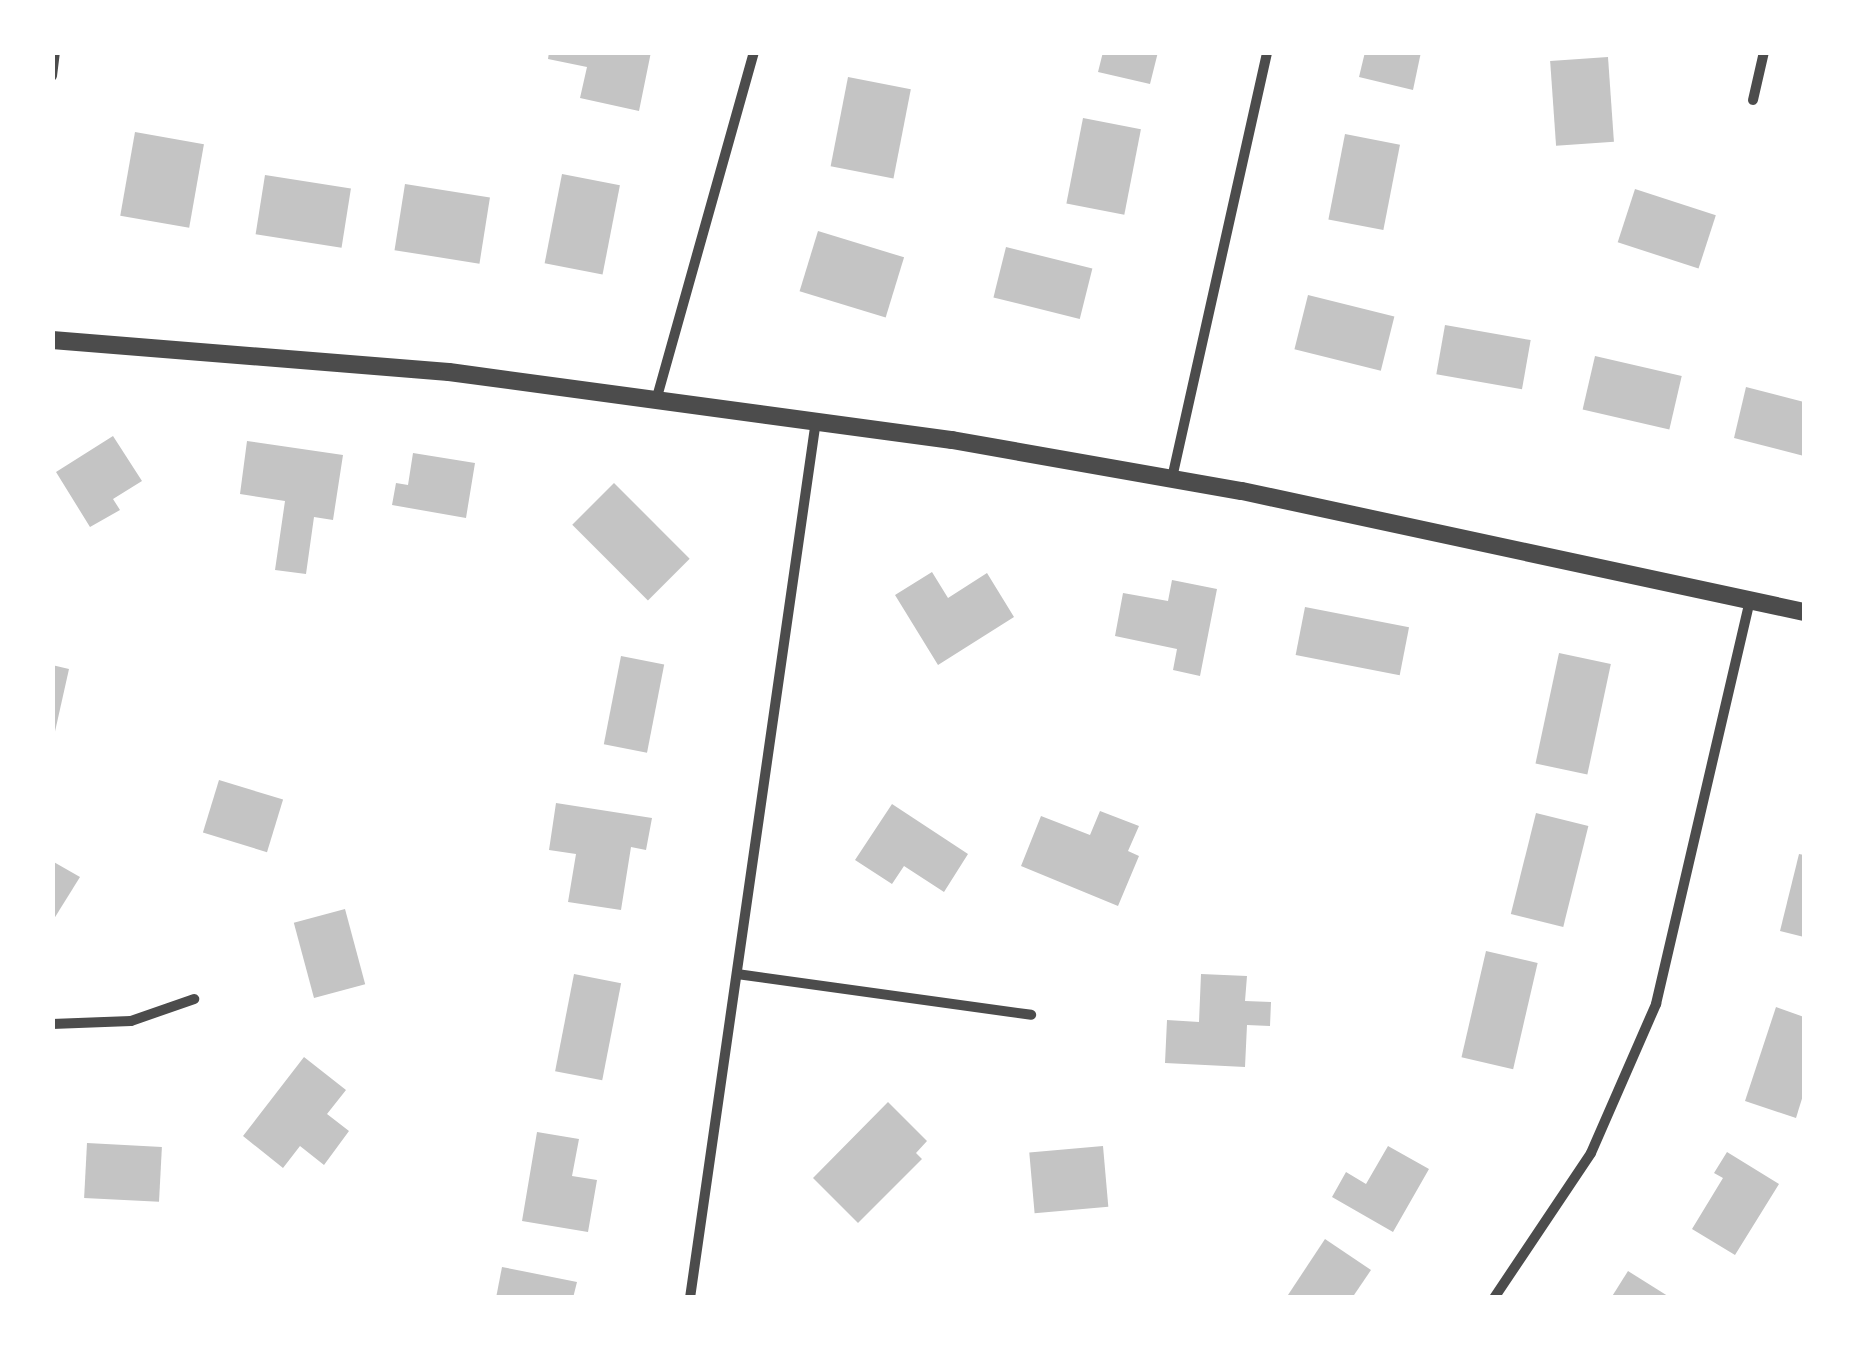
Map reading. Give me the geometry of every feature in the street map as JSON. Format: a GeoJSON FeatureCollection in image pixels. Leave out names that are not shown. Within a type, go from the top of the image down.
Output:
{"type":"FeatureCollection","features":[{"type":"Feature","properties":{"kind":"street"},"geometry":{"type":"LineString","coordinates":[[52,76],[54,52]]}},
{"type":"Feature","properties":{"kind":"street"},"geometry":{"type":"LineString","coordinates":[[657,397],[754,52]]}},
{"type":"Feature","properties":{"kind":"street"},"geometry":{"type":"LineString","coordinates":[[1172,478],[1268,52]]}},
{"type":"Feature","properties":{"kind":"street"},"geometry":{"type":"LineString","coordinates":[[1753,100],[1764,52]]}},
{"type":"Feature","properties":{"kind":"street"},"geometry":{"type":"LineString","coordinates":[[52,340],[386,366],[657,397],[816,420],[1172,478],[1804,612]]}},
{"type":"Feature","properties":{"kind":"street"},"geometry":{"type":"LineString","coordinates":[[690,1298],[816,420]]}},
{"type":"Feature","properties":{"kind":"street"},"geometry":{"type":"LineString","coordinates":[[1494,1298],[1591,1153],[1656,1004],[1750,600]]}},
{"type":"Feature","properties":{"kind":"street"},"geometry":{"type":"LineString","coordinates":[[737,974],[1031,1015]]}},
{"type":"Feature","properties":{"kind":"street"},"geometry":{"type":"LineString","coordinates":[[52,1024],[104,1026],[194,999]]}},
{"type":"Feature","properties":{"kind":"building"},"geometry":{"type":"Polygon","coordinates":[[[549,52],[651,52],[639,111],[580,98],[587,67],[548,59],[549,52]]]}},
{"type":"Feature","properties":{"kind":"building"},"geometry":{"type":"Polygon","coordinates":[[[1103,52],[1158,52],[1150,84],[1098,72],[1103,52]]]}},
{"type":"Feature","properties":{"kind":"building"},"geometry":{"type":"Polygon","coordinates":[[[1365,52],[1421,52],[1413,90],[1359,77],[1365,52]]]}},
{"type":"Feature","properties":{"kind":"building"},"geometry":{"type":"Polygon","coordinates":[[[1608,57],[1614,142],[1556,146],[1550,61],[1608,57]]]}},
{"type":"Feature","properties":{"kind":"building"},"geometry":{"type":"Polygon","coordinates":[[[848,77],[911,89],[893,179],[831,166],[848,77]]]}},
{"type":"Feature","properties":{"kind":"building"},"geometry":{"type":"Polygon","coordinates":[[[1083,118],[1141,129],[1124,215],[1066,203],[1083,118]]]}},
{"type":"Feature","properties":{"kind":"building"},"geometry":{"type":"Polygon","coordinates":[[[135,132],[204,144],[189,228],[120,216],[135,132]]]}},
{"type":"Feature","properties":{"kind":"building"},"geometry":{"type":"Polygon","coordinates":[[[1345,134],[1400,145],[1383,230],[1328,219],[1345,134]]]}},
{"type":"Feature","properties":{"kind":"building"},"geometry":{"type":"Polygon","coordinates":[[[562,174],[620,185],[603,275],[545,263],[562,174]]]}},
{"type":"Feature","properties":{"kind":"building"},"geometry":{"type":"Polygon","coordinates":[[[265,175],[351,189],[342,248],[256,234],[265,175]]]}},
{"type":"Feature","properties":{"kind":"building"},"geometry":{"type":"Polygon","coordinates":[[[405,184],[490,197],[479,264],[395,250],[405,184]]]}},
{"type":"Feature","properties":{"kind":"building"},"geometry":{"type":"Polygon","coordinates":[[[1635,189],[1716,215],[1699,269],[1618,242],[1635,189]]]}},
{"type":"Feature","properties":{"kind":"building"},"geometry":{"type":"Polygon","coordinates":[[[818,231],[904,257],[886,318],[800,291],[818,231]]]}},
{"type":"Feature","properties":{"kind":"building"},"geometry":{"type":"Polygon","coordinates":[[[1006,247],[1092,269],[1080,319],[993,297],[1006,247]]]}},
{"type":"Feature","properties":{"kind":"building"},"geometry":{"type":"Polygon","coordinates":[[[1308,295],[1394,317],[1381,371],[1294,349],[1308,295]]]}},
{"type":"Feature","properties":{"kind":"building"},"geometry":{"type":"Polygon","coordinates":[[[1445,325],[1531,340],[1522,389],[1436,374],[1445,325]]]}},
{"type":"Feature","properties":{"kind":"building"},"geometry":{"type":"Polygon","coordinates":[[[1595,356],[1682,376],[1669,430],[1583,410],[1595,356]]]}},
{"type":"Feature","properties":{"kind":"building"},"geometry":{"type":"Polygon","coordinates":[[[1746,387],[1804,402],[1804,456],[1734,438],[1746,387]]]}},
{"type":"Feature","properties":{"kind":"building"},"geometry":{"type":"Polygon","coordinates":[[[113,436],[142,481],[113,499],[120,510],[90,527],[56,472],[113,436]]]}},
{"type":"Feature","properties":{"kind":"building"},"geometry":{"type":"Polygon","coordinates":[[[247,441],[343,455],[333,520],[314,517],[306,574],[275,570],[285,501],[240,494],[247,441]]]}},
{"type":"Feature","properties":{"kind":"building"},"geometry":{"type":"Polygon","coordinates":[[[413,453],[475,463],[466,518],[392,505],[396,483],[408,485],[413,453]]]}},
{"type":"Feature","properties":{"kind":"building"},"geometry":{"type":"Polygon","coordinates":[[[614,483],[690,559],[648,600],[572,525],[614,483]]]}},
{"type":"Feature","properties":{"kind":"building"},"geometry":{"type":"Polygon","coordinates":[[[932,572],[948,598],[987,573],[1014,617],[938,665],[895,595],[932,572]]]}},
{"type":"Feature","properties":{"kind":"building"},"geometry":{"type":"Polygon","coordinates":[[[1172,580],[1217,589],[1200,676],[1173,670],[1177,649],[1115,636],[1123,593],[1168,601],[1172,580]]]}},
{"type":"Feature","properties":{"kind":"building"},"geometry":{"type":"Polygon","coordinates":[[[1305,607],[1409,627],[1400,675],[1296,655],[1305,607]]]}},
{"type":"Feature","properties":{"kind":"building"},"geometry":{"type":"Polygon","coordinates":[[[1559,653],[1611,664],[1587,775],[1536,764],[1559,653]]]}},
{"type":"Feature","properties":{"kind":"building"},"geometry":{"type":"Polygon","coordinates":[[[621,656],[664,664],[647,753],[604,744],[621,656]]]}},
{"type":"Feature","properties":{"kind":"building"},"geometry":{"type":"Polygon","coordinates":[[[52,665],[69,669],[54,736],[52,736],[52,665]]]}},
{"type":"Feature","properties":{"kind":"building"},"geometry":{"type":"Polygon","coordinates":[[[219,780],[283,800],[267,852],[203,833],[219,780]]]}},
{"type":"Feature","properties":{"kind":"building"},"geometry":{"type":"Polygon","coordinates":[[[556,803],[652,818],[646,850],[631,847],[621,910],[568,902],[576,854],[549,850],[556,803]]]}},
{"type":"Feature","properties":{"kind":"building"},"geometry":{"type":"Polygon","coordinates":[[[892,804],[968,854],[944,892],[904,866],[892,884],[855,860],[892,804]]]}},
{"type":"Feature","properties":{"kind":"building"},"geometry":{"type":"Polygon","coordinates":[[[1100,811],[1139,826],[1128,851],[1139,856],[1118,906],[1021,866],[1041,816],[1090,835],[1100,811]]]}},
{"type":"Feature","properties":{"kind":"building"},"geometry":{"type":"Polygon","coordinates":[[[1536,813],[1588,826],[1563,927],[1511,914],[1536,813]]]}},
{"type":"Feature","properties":{"kind":"building"},"geometry":{"type":"Polygon","coordinates":[[[1799,854],[1804,855],[1804,937],[1780,931],[1799,854]]]}},
{"type":"Feature","properties":{"kind":"building"},"geometry":{"type":"Polygon","coordinates":[[[52,861],[80,877],[52,922],[52,861]]]}},
{"type":"Feature","properties":{"kind":"building"},"geometry":{"type":"Polygon","coordinates":[[[345,909],[365,984],[314,998],[294,923],[345,909]]]}},
{"type":"Feature","properties":{"kind":"building"},"geometry":{"type":"Polygon","coordinates":[[[1486,951],[1538,963],[1513,1069],[1461,1057],[1486,951]]]}},
{"type":"Feature","properties":{"kind":"building"},"geometry":{"type":"Polygon","coordinates":[[[574,974],[621,983],[602,1080],[555,1071],[574,974]]]}},
{"type":"Feature","properties":{"kind":"building"},"geometry":{"type":"Polygon","coordinates":[[[1201,974],[1247,976],[1245,1001],[1271,1002],[1270,1026],[1247,1025],[1245,1067],[1165,1063],[1167,1020],[1199,1022],[1201,974]]]}},
{"type":"Feature","properties":{"kind":"building"},"geometry":{"type":"Polygon","coordinates":[[[1776,1007],[1804,1017],[1804,1092],[1796,1118],[1745,1101],[1776,1007]]]}},
{"type":"Feature","properties":{"kind":"building"},"geometry":{"type":"Polygon","coordinates":[[[304,1057],[346,1090],[327,1114],[349,1131],[324,1165],[300,1146],[283,1168],[243,1136],[304,1057]]]}},
{"type":"Feature","properties":{"kind":"building"},"geometry":{"type":"Polygon","coordinates":[[[888,1102],[927,1141],[916,1153],[922,1159],[858,1223],[813,1178],[888,1102]]]}},
{"type":"Feature","properties":{"kind":"building"},"geometry":{"type":"Polygon","coordinates":[[[537,1132],[579,1139],[572,1176],[597,1180],[588,1232],[522,1221],[537,1132]]]}},
{"type":"Feature","properties":{"kind":"building"},"geometry":{"type":"Polygon","coordinates":[[[87,1143],[162,1147],[159,1202],[84,1198],[87,1143]]]}},
{"type":"Feature","properties":{"kind":"building"},"geometry":{"type":"Polygon","coordinates":[[[1103,1146],[1108,1207],[1035,1213],[1029,1152],[1103,1146]]]}},
{"type":"Feature","properties":{"kind":"building"},"geometry":{"type":"Polygon","coordinates":[[[1388,1146],[1429,1169],[1393,1232],[1332,1197],[1346,1172],[1366,1184],[1388,1146]]]}},
{"type":"Feature","properties":{"kind":"building"},"geometry":{"type":"Polygon","coordinates":[[[1727,1152],[1779,1184],[1735,1255],[1692,1229],[1723,1178],[1714,1173],[1727,1152]]]}},
{"type":"Feature","properties":{"kind":"building"},"geometry":{"type":"Polygon","coordinates":[[[1325,1239],[1371,1270],[1352,1298],[1286,1298],[1325,1239]]]}},
{"type":"Feature","properties":{"kind":"building"},"geometry":{"type":"Polygon","coordinates":[[[502,1267],[577,1282],[573,1298],[496,1298],[502,1267]]]}},
{"type":"Feature","properties":{"kind":"building"},"geometry":{"type":"Polygon","coordinates":[[[1628,1271],[1671,1298],[1611,1298],[1628,1271]]]}}]}
